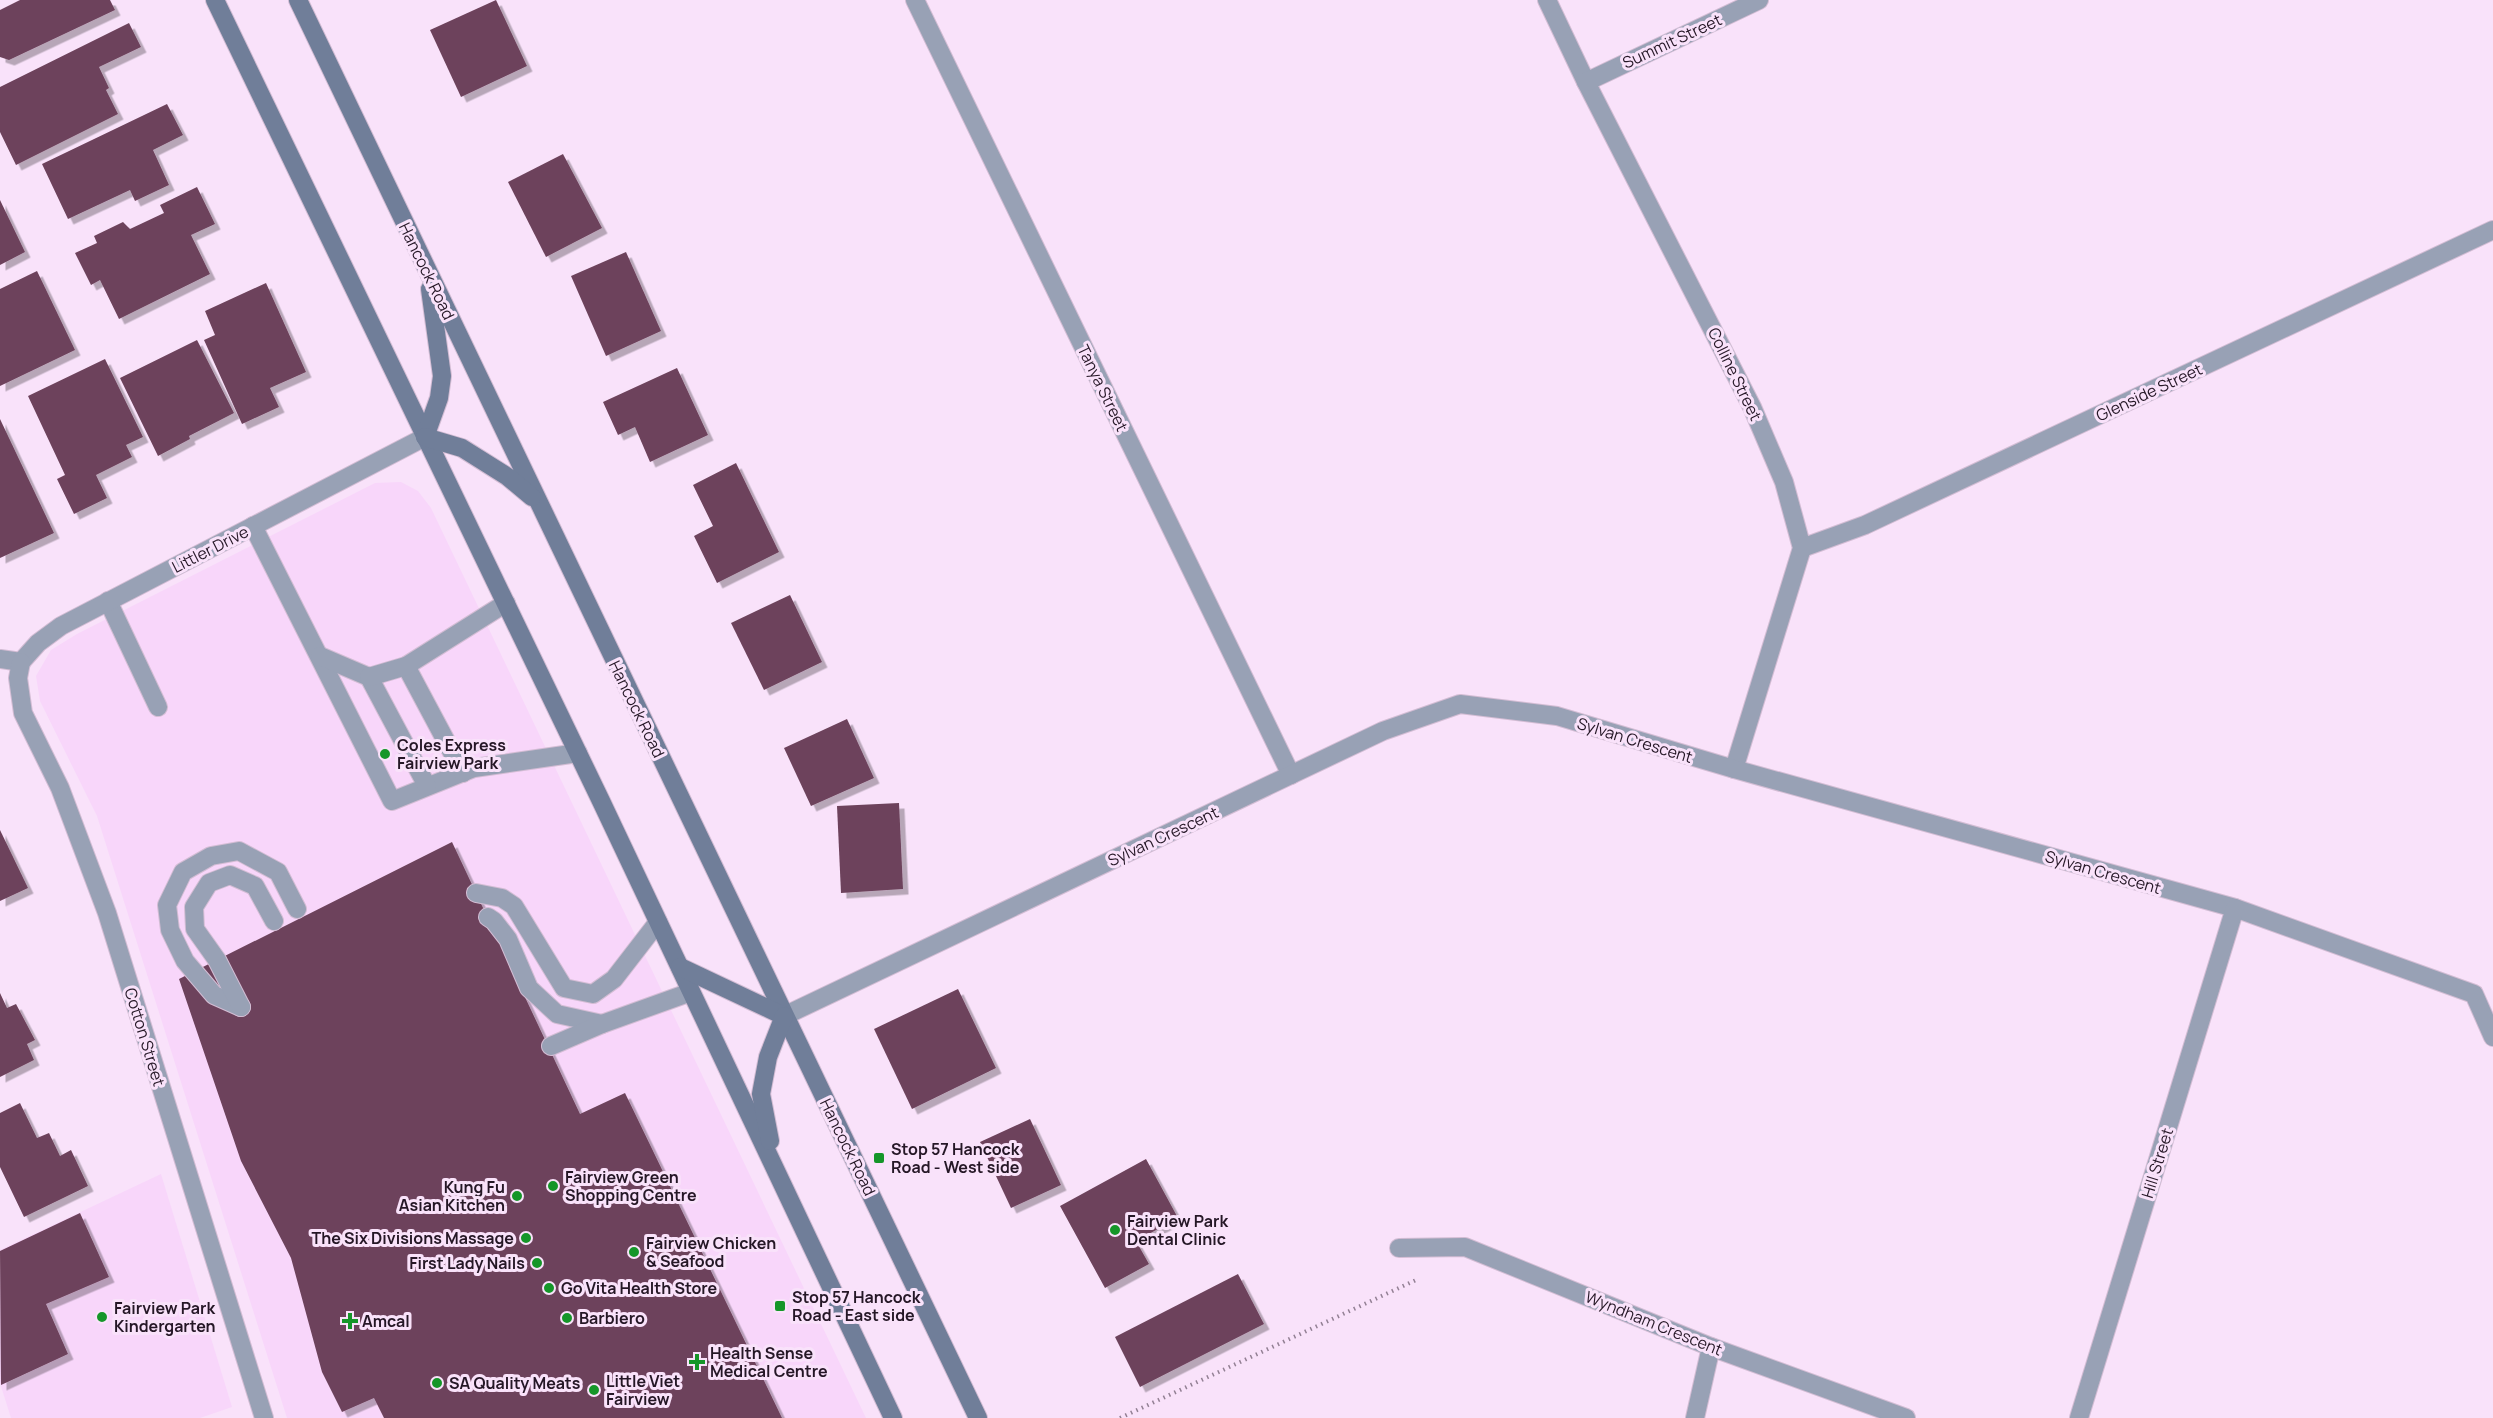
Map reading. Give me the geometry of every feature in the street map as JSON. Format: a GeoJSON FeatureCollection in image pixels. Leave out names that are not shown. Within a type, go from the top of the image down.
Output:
{"type":"FeatureCollection","features":[{"type":"Feature","properties":{"kind":"main road"},"geometry":{"type":"LineString","coordinates":[[215,0],[680,966],[893,1418]]}},
{"type":"Feature","properties":{"kind":"main road","name":"Hancock Road"},"geometry":{"type":"LineString","coordinates":[[298,0],[978,1418]]}},
{"type":"Feature","properties":{"kind":"main road"},"geometry":{"type":"LineString","coordinates":[[425,437],[439,398],[442,376],[427,270]]}},
{"type":"Feature","properties":{"kind":"main road"},"geometry":{"type":"LineString","coordinates":[[425,437],[462,448],[508,477],[538,502]]}},
{"type":"Feature","properties":{"kind":"main road"},"geometry":{"type":"LineString","coordinates":[[680,966],[784,1016],[768,1057],[761,1094],[776,1170]]}},
{"type":"Feature","properties":{"kind":"street","name":"Tanya Street"},"geometry":{"type":"LineString","coordinates":[[915,0],[1291,775]]}},
{"type":"Feature","properties":{"kind":"street","name":"Colline Street"},"geometry":{"type":"LineString","coordinates":[[1547,0],[1752,407],[1784,482],[1802,548]]}},
{"type":"Feature","properties":{"kind":"street","name":"Summit Street"},"geometry":{"type":"LineString","coordinates":[[1586,81],[1759,0]]}},
{"type":"Feature","properties":{"kind":"street","name":"Glenside Street"},"geometry":{"type":"LineString","coordinates":[[1802,548],[1876,520],[2493,230]]}},
{"type":"Feature","properties":{"kind":"street","name":"Littler Drive"},"geometry":{"type":"LineString","coordinates":[[21,662],[38,643],[61,626],[425,437]]}},
{"type":"Feature","properties":{"kind":"street"},"geometry":{"type":"LineString","coordinates":[[253,526],[392,801],[474,768],[578,753]]}},
{"type":"Feature","properties":{"kind":"street"},"geometry":{"type":"LineString","coordinates":[[1734,769],[1802,548]]}},
{"type":"Feature","properties":{"kind":"street"},"geometry":{"type":"LineString","coordinates":[[108,602],[158,707]]}},
{"type":"Feature","properties":{"kind":"street"},"geometry":{"type":"LineString","coordinates":[[369,677],[406,666],[506,603]]}},
{"type":"Feature","properties":{"kind":"street"},"geometry":{"type":"LineString","coordinates":[[320,656],[369,677],[427,786]]}},
{"type":"Feature","properties":{"kind":"street"},"geometry":{"type":"LineString","coordinates":[[0,659],[21,662]]}},
{"type":"Feature","properties":{"kind":"street","name":"Cotton Street"},"geometry":{"type":"LineString","coordinates":[[21,662],[18,678],[23,713],[60,788],[107,913],[264,1418]]}},
{"type":"Feature","properties":{"kind":"street"},"geometry":{"type":"LineString","coordinates":[[406,666],[463,773]]}},
{"type":"Feature","properties":{"kind":"street","name":"Sylvan Crescent"},"geometry":{"type":"LineString","coordinates":[[784,1016],[1383,731],[1460,704],[1557,716],[1734,769],[2235,908],[2474,994],[2493,1036]]}},
{"type":"Feature","properties":{"kind":"street"},"geometry":{"type":"LineString","coordinates":[[274,921],[255,886],[230,875],[209,883],[194,907],[195,929],[217,960],[241,1007],[214,995],[185,961],[170,930],[167,904],[183,872],[211,856],[239,851],[278,872],[297,909]]}},
{"type":"Feature","properties":{"kind":"street"},"geometry":{"type":"LineString","coordinates":[[476,893],[502,898],[514,906],[564,988],[593,994],[614,979],[658,922]]}},
{"type":"Feature","properties":{"kind":"street","name":"Hill Street"},"geometry":{"type":"LineString","coordinates":[[2079,1418],[2235,908]]}},
{"type":"Feature","properties":{"kind":"street"},"geometry":{"type":"LineString","coordinates":[[488,917],[508,939],[529,988],[557,1014],[602,1024]]}},
{"type":"Feature","properties":{"kind":"street"},"geometry":{"type":"LineString","coordinates":[[551,1046],[602,1024],[691,992]]}},
{"type":"Feature","properties":{"kind":"street","name":"Wyndham Crescent"},"geometry":{"type":"LineString","coordinates":[[1399,1248],[1465,1247],[1711,1347],[1906,1418]]}},
{"type":"Feature","properties":{"kind":"street"},"geometry":{"type":"LineString","coordinates":[[1695,1418],[1711,1347]]}},
{"type":"Feature","properties":{"kind":"path"},"geometry":{"type":"LineString","coordinates":[[1120,1418],[1421,1277]]}},
{"type":"Feature","properties":{"kind":"shaded area"},"geometry":{"type":"Polygon","coordinates":[[[401,482],[418,491],[431,508],[866,1418],[287,1418],[97,816],[40,701],[36,676],[51,650],[77,634],[375,483],[401,482]]]}},
{"type":"Feature","properties":{"kind":"shaded area","name":"Fairview Park Kindergarten"},"geometry":{"type":"Polygon","coordinates":[[[161,1174],[232,1407],[200,1418],[11,1418],[0,1383],[0,1250],[161,1174]]]}},
{"type":"Feature","properties":{"kind":"building"},"geometry":{"type":"Polygon","coordinates":[[[20,0],[110,0],[115,10],[9,60],[0,57],[0,10],[20,0]]]}},
{"type":"Feature","properties":{"kind":"building"},"geometry":{"type":"Polygon","coordinates":[[[496,0],[527,66],[461,97],[430,30],[496,0]]]}},
{"type":"Feature","properties":{"kind":"building"},"geometry":{"type":"Polygon","coordinates":[[[129,23],[141,47],[99,67],[109,88],[106,90],[118,114],[16,165],[0,132],[0,87],[129,23]]]}},
{"type":"Feature","properties":{"kind":"building"},"geometry":{"type":"Polygon","coordinates":[[[167,104],[183,135],[153,150],[169,185],[135,201],[130,190],[68,219],[42,164],[167,104]]]}},
{"type":"Feature","properties":{"kind":"building"},"geometry":{"type":"Polygon","coordinates":[[[563,154],[602,228],[546,257],[508,182],[563,154]]]}},
{"type":"Feature","properties":{"kind":"building"},"geometry":{"type":"Polygon","coordinates":[[[197,187],[215,224],[191,235],[210,274],[119,319],[100,280],[91,285],[75,253],[97,243],[94,236],[123,222],[130,229],[164,213],[160,205],[197,187]]]}},
{"type":"Feature","properties":{"kind":"building"},"geometry":{"type":"Polygon","coordinates":[[[0,200],[25,252],[0,265],[0,200]]]}},
{"type":"Feature","properties":{"kind":"building"},"geometry":{"type":"Polygon","coordinates":[[[626,252],[661,331],[606,356],[571,276],[626,252]]]}},
{"type":"Feature","properties":{"kind":"building"},"geometry":{"type":"Polygon","coordinates":[[[37,271],[75,350],[0,386],[0,289],[37,271]]]}},
{"type":"Feature","properties":{"kind":"building"},"geometry":{"type":"Polygon","coordinates":[[[266,283],[306,372],[270,388],[279,407],[242,424],[204,340],[215,335],[205,311],[266,283]]]}},
{"type":"Feature","properties":{"kind":"building"},"geometry":{"type":"Polygon","coordinates":[[[197,340],[234,413],[189,436],[190,439],[158,456],[120,378],[197,340]]]}},
{"type":"Feature","properties":{"kind":"building"},"geometry":{"type":"Polygon","coordinates":[[[105,359],[143,437],[126,445],[132,457],[96,475],[107,498],[74,514],[57,479],[65,475],[28,396],[105,359]]]}},
{"type":"Feature","properties":{"kind":"building"},"geometry":{"type":"Polygon","coordinates":[[[677,368],[708,435],[650,462],[635,427],[618,435],[603,402],[677,368]]]}},
{"type":"Feature","properties":{"kind":"building"},"geometry":{"type":"Polygon","coordinates":[[[0,419],[54,533],[0,558],[0,419]]]}},
{"type":"Feature","properties":{"kind":"building"},"geometry":{"type":"Polygon","coordinates":[[[736,463],[779,552],[717,583],[694,536],[713,526],[693,485],[736,463]]]}},
{"type":"Feature","properties":{"kind":"building"},"geometry":{"type":"Polygon","coordinates":[[[790,595],[822,662],[764,690],[731,623],[790,595]]]}},
{"type":"Feature","properties":{"kind":"building"},"geometry":{"type":"Polygon","coordinates":[[[847,719],[874,778],[811,806],[784,748],[847,719]]]}},
{"type":"Feature","properties":{"kind":"building"},"geometry":{"type":"Polygon","coordinates":[[[899,803],[903,889],[841,893],[837,806],[899,803]]]}},
{"type":"Feature","properties":{"kind":"building"},"geometry":{"type":"Polygon","coordinates":[[[0,830],[28,888],[0,901],[0,830]]]}},
{"type":"Feature","properties":{"kind":"building"},"geometry":{"type":"Polygon","coordinates":[[[452,842],[580,1114],[625,1093],[782,1418],[384,1418],[374,1398],[342,1412],[322,1372],[291,1258],[241,1161],[179,979],[452,842]]]}},
{"type":"Feature","properties":{"kind":"building"},"geometry":{"type":"Polygon","coordinates":[[[958,989],[996,1068],[912,1109],[874,1029],[958,989]]]}},
{"type":"Feature","properties":{"kind":"building"},"geometry":{"type":"Polygon","coordinates":[[[0,993],[7,1008],[16,1004],[35,1040],[27,1044],[34,1060],[0,1077],[0,993]]]}},
{"type":"Feature","properties":{"kind":"building"},"geometry":{"type":"Polygon","coordinates":[[[20,1103],[37,1138],[49,1133],[60,1156],[71,1150],[88,1186],[24,1217],[0,1167],[0,1113],[20,1103]]]}},
{"type":"Feature","properties":{"kind":"building"},"geometry":{"type":"Polygon","coordinates":[[[1030,1119],[1061,1185],[1011,1208],[980,1142],[1030,1119]]]}},
{"type":"Feature","properties":{"kind":"building","name":"Fairview Park Dental Clinic"},"geometry":{"type":"Polygon","coordinates":[[[1146,1159],[1178,1218],[1136,1241],[1149,1264],[1105,1288],[1060,1206],[1146,1159]]]}},
{"type":"Feature","properties":{"kind":"building","name":"Fairview Park Kindergarten"},"geometry":{"type":"Polygon","coordinates":[[[80,1213],[109,1277],[46,1304],[68,1354],[1,1385],[0,1251],[80,1213]]]}},
{"type":"Feature","properties":{"kind":"building"},"geometry":{"type":"Polygon","coordinates":[[[1238,1274],[1264,1324],[1140,1387],[1115,1337],[1238,1274]]]}},
{"type":"Feature","properties":{"kind":"place","name":"Coles Express Fairview Park"},"geometry":{"type":"Point","coordinates":[385,754]}},
{"type":"Feature","properties":{"kind":"place","name":"Stop 57 Hancock Road - West side"},"geometry":{"type":"Point","coordinates":[879,1158]}},
{"type":"Feature","properties":{"kind":"place","name":"Fairview Green Shopping Centre"},"geometry":{"type":"Point","coordinates":[553,1186]}},
{"type":"Feature","properties":{"kind":"place","name":"Kung Fu Asian Kitchen"},"geometry":{"type":"Point","coordinates":[517,1196]}},
{"type":"Feature","properties":{"kind":"place","name":"Fairview Park Dental Clinic"},"geometry":{"type":"Point","coordinates":[1115,1230]}},
{"type":"Feature","properties":{"kind":"place","name":"The Six Divisions Massage"},"geometry":{"type":"Point","coordinates":[526,1238]}},
{"type":"Feature","properties":{"kind":"place","name":"Fairview Chicken & Seafood"},"geometry":{"type":"Point","coordinates":[634,1252]}},
{"type":"Feature","properties":{"kind":"place","name":"First Lady Nails"},"geometry":{"type":"Point","coordinates":[537,1263]}},
{"type":"Feature","properties":{"kind":"place","name":"Go Vita Health Store"},"geometry":{"type":"Point","coordinates":[549,1288]}},
{"type":"Feature","properties":{"kind":"place","name":"Stop 57 Hancock Road - East side"},"geometry":{"type":"Point","coordinates":[780,1306]}},
{"type":"Feature","properties":{"kind":"place","name":"Fairview Park Kindergarten"},"geometry":{"type":"Point","coordinates":[102,1317]}},
{"type":"Feature","properties":{"kind":"place","name":"Barbiero"},"geometry":{"type":"Point","coordinates":[567,1318]}},
{"type":"Feature","properties":{"kind":"place","name":"Amcal"},"geometry":{"type":"Point","coordinates":[350,1321]}},
{"type":"Feature","properties":{"kind":"place","name":"Health Sense Medical Centre"},"geometry":{"type":"Point","coordinates":[697,1362]}},
{"type":"Feature","properties":{"kind":"place","name":"SA Quality Meats"},"geometry":{"type":"Point","coordinates":[437,1383]}},
{"type":"Feature","properties":{"kind":"place","name":"Little Viet Fairview"},"geometry":{"type":"Point","coordinates":[594,1390]}}]}
